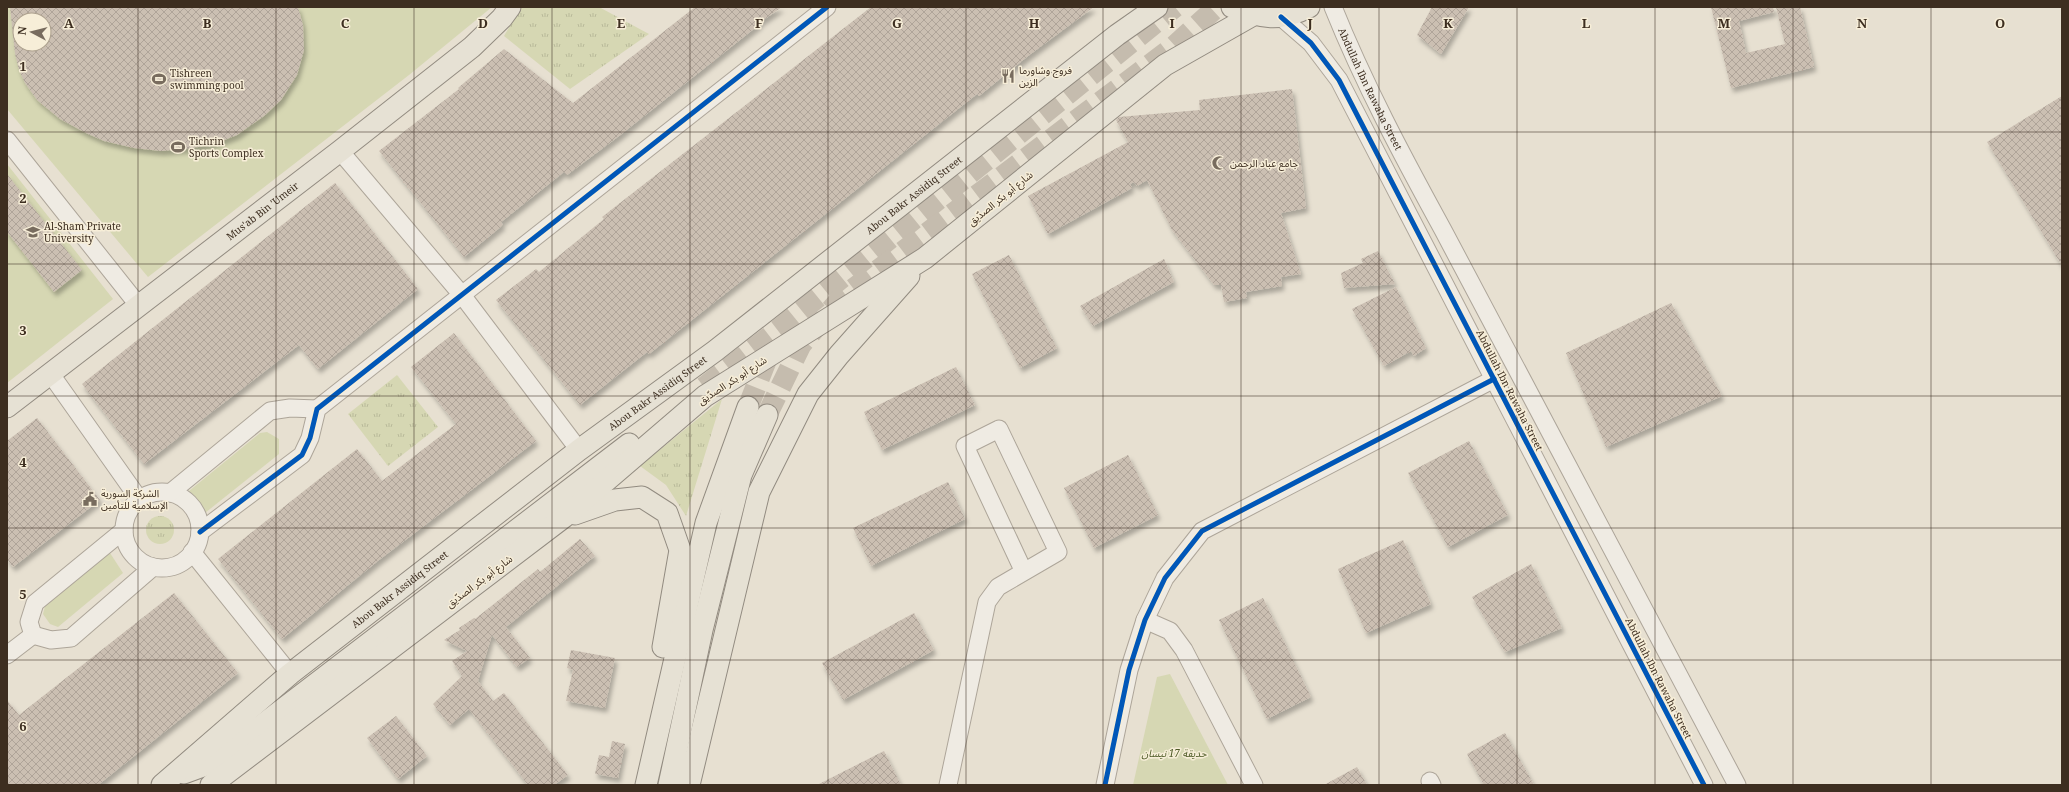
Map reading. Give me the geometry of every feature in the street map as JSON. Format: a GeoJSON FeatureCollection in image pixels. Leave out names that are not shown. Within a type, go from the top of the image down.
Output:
{"type":"FeatureCollection","features":[{"type":"Feature","properties":{"kind":"main road","name":"Mus'ab Bin 'Umeir"},"geometry":{"type":"LineString","coordinates":[[7,407],[340,151],[472,47],[502,18],[510,7]]}},
{"type":"Feature","properties":{"kind":"main road","name":"Abou Bakr Assidiq Street"},"geometry":{"type":"LineString","coordinates":[[167,781],[290,674],[579,450],[714,351],[1117,35],[1157,7]]}},
{"type":"Feature","properties":{"kind":"main road"},"geometry":{"type":"LineString","coordinates":[[1232,7],[1253,15],[1281,17],[1298,13],[1309,7]]}},
{"type":"Feature","properties":{"kind":"main road","name":"شارع أبو بكر الصدّيق"},"geometry":{"type":"LineString","coordinates":[[211,785],[564,517],[705,396],[925,258],[1165,65],[1253,15]]}},
{"type":"Feature","properties":{"kind":"main road"},"geometry":{"type":"LineString","coordinates":[[690,785],[759,492],[808,394],[839,355],[925,258]]}},
{"type":"Feature","properties":{"kind":"main road"},"geometry":{"type":"LineString","coordinates":[[167,781],[214,762],[704,387]]}},
{"type":"Feature","properties":{"kind":"main road"},"geometry":{"type":"LineString","coordinates":[[646,785],[706,523],[748,408]]}},
{"type":"Feature","properties":{"kind":"main road"},"geometry":{"type":"LineString","coordinates":[[669,785],[702,630],[741,476],[767,415]]}},
{"type":"Feature","properties":{"kind":"main road"},"geometry":{"type":"LineString","coordinates":[[564,517],[615,500],[642,497],[668,513],[680,550],[669,621],[634,785]]}},
{"type":"Feature","properties":{"kind":"street"},"geometry":{"type":"LineString","coordinates":[[200,532],[302,454],[310,438],[317,410],[827,7]]}},
{"type":"Feature","properties":{"kind":"street","name":"Abdullah Ibn Rawaha Street"},"geometry":{"type":"LineString","coordinates":[[1333,7],[1346,41],[1398,150],[1443,230],[1737,785]]}},
{"type":"Feature","properties":{"kind":"street","name":"Abdullah Ibn Rawaha Street"},"geometry":{"type":"LineString","coordinates":[[1281,17],[1311,43],[1339,80],[1704,785]]}},
{"type":"Feature","properties":{"kind":"street"},"geometry":{"type":"LineString","coordinates":[[7,140],[139,306]]}},
{"type":"Feature","properties":{"kind":"street"},"geometry":{"type":"LineString","coordinates":[[340,151],[462,295],[579,450]]}},
{"type":"Feature","properties":{"kind":"street"},"geometry":{"type":"LineString","coordinates":[[50,373],[139,499]]}},
{"type":"Feature","properties":{"kind":"street"},"geometry":{"type":"LineString","coordinates":[[1105,785],[1129,670],[1145,620],[1165,578],[1202,531],[1494,379]]}},
{"type":"Feature","properties":{"kind":"street"},"geometry":{"type":"LineString","coordinates":[[170,493],[270,412],[290,408],[317,410]]}},
{"type":"Feature","properties":{"kind":"street"},"geometry":{"type":"LineString","coordinates":[[948,785],[987,602],[998,586],[1058,552],[999,429],[965,446],[1024,570]]}},
{"type":"Feature","properties":{"kind":"street"},"geometry":{"type":"LineString","coordinates":[[159,492],[170,493],[188,503],[198,521],[200,532],[197,543],[185,560],[175,566],[164,568],[153,567],[141,562],[132,554],[126,543],[124,530],[126,518],[131,508],[139,499],[149,494],[159,492]]}},
{"type":"Feature","properties":{"kind":"street"},"geometry":{"type":"LineString","coordinates":[[33,635],[29,622],[35,603],[124,530]]}},
{"type":"Feature","properties":{"kind":"street"},"geometry":{"type":"LineString","coordinates":[[192,552],[290,674]]}},
{"type":"Feature","properties":{"kind":"street"},"geometry":{"type":"LineString","coordinates":[[33,635],[51,640],[71,638],[153,567]]}},
{"type":"Feature","properties":{"kind":"street"},"geometry":{"type":"LineString","coordinates":[[1145,620],[1170,631],[1184,650],[1254,785]]}},
{"type":"Feature","properties":{"kind":"street"},"geometry":{"type":"LineString","coordinates":[[7,655],[33,635]]}},
{"type":"Feature","properties":{"kind":"green space","name":"Tichrin Sports Complex"},"geometry":{"type":"Polygon","coordinates":[[[7,7],[492,7],[409,75],[148,277],[7,109],[7,7]]]}},
{"type":"Feature","properties":{"kind":"green space"},"geometry":{"type":"Polygon","coordinates":[[[521,7],[599,7],[649,34],[570,89],[504,36],[521,7]]]}},
{"type":"Feature","properties":{"kind":"green space","name":"Al-Sham Private University"},"geometry":{"type":"Polygon","coordinates":[[[7,164],[113,299],[7,383],[7,164]]]}},
{"type":"Feature","properties":{"kind":"green space"},"geometry":{"type":"Polygon","coordinates":[[[397,375],[438,427],[388,466],[348,414],[397,375]]]}},
{"type":"Feature","properties":{"kind":"green space"},"geometry":{"type":"Polygon","coordinates":[[[722,399],[686,516],[666,485],[640,466],[722,399]]]}},
{"type":"Feature","properties":{"kind":"green space"},"geometry":{"type":"Polygon","coordinates":[[[267,432],[279,439],[279,454],[205,513],[189,491],[260,433],[267,432]]]}},
{"type":"Feature","properties":{"kind":"green space"},"geometry":{"type":"Polygon","coordinates":[[[160,516],[170,520],[174,530],[170,540],[160,544],[150,540],[146,530],[150,520],[160,516]]]}},
{"type":"Feature","properties":{"kind":"green space"},"geometry":{"type":"Polygon","coordinates":[[[110,553],[123,573],[58,627],[50,624],[43,614],[45,606],[110,553]]]}},
{"type":"Feature","properties":{"kind":"green space","name":"حديقة 17 نيسان"},"geometry":{"type":"Polygon","coordinates":[[[1170,674],[1228,785],[1133,785],[1157,677],[1170,674]]]}},
{"type":"Feature","properties":{"kind":"building","name":"Tishreen swimming pool"},"geometry":{"type":"Polygon","coordinates":[[[10,7],[298,7],[303,25],[304,50],[297,75],[281,100],[264,116],[237,135],[214,144],[187,149],[161,151],[134,148],[104,141],[86,133],[60,119],[37,100],[25,83],[19,70],[15,52],[52,52],[52,12],[12,12],[12,26],[10,7]]]}},
{"type":"Feature","properties":{"kind":"building"},"geometry":{"type":"Polygon","coordinates":[[[695,7],[782,7],[759,23],[760,24],[619,136],[567,175],[564,172],[501,222],[503,225],[464,257],[379,151],[459,89],[458,88],[504,49],[573,103],[695,7]]]}},
{"type":"Feature","properties":{"kind":"building"},"geometry":{"type":"Polygon","coordinates":[[[871,7],[1094,7],[1028,56],[979,96],[977,94],[649,354],[647,352],[580,405],[496,300],[536,269],[539,272],[604,219],[602,217],[871,7]]]}},
{"type":"Feature","properties":{"kind":"building"},"geometry":{"type":"Polygon","coordinates":[[[1432,7],[1469,7],[1441,54],[1417,35],[1432,7]]]}},
{"type":"Feature","properties":{"kind":"building"},"geometry":{"type":"Polygon","coordinates":[[[1711,7],[1773,7],[1774,12],[1739,21],[1746,53],[1785,44],[1776,7],[1800,7],[1814,67],[1731,88],[1711,7]]]}},
{"type":"Feature","properties":{"kind":"building","name":"جامع عباد الرحمن"},"geometry":{"type":"Polygon","coordinates":[[[1292,89],[1306,208],[1281,213],[1301,274],[1281,277],[1282,286],[1246,292],[1247,298],[1224,302],[1221,285],[1214,285],[1172,230],[1147,180],[1137,186],[1134,182],[1130,184],[1132,188],[1048,234],[1028,196],[1128,142],[1116,120],[1119,117],[1200,110],[1199,100],[1292,89]]]}},
{"type":"Feature","properties":{"kind":"building"},"geometry":{"type":"Polygon","coordinates":[[[2062,96],[2062,266],[1987,142],[2062,96]]]}},
{"type":"Feature","properties":{"kind":"building"},"geometry":{"type":"Polygon","coordinates":[[[7,174],[82,270],[54,292],[7,232],[7,174]]]}},
{"type":"Feature","properties":{"kind":"building"},"geometry":{"type":"Polygon","coordinates":[[[335,183],[418,289],[318,369],[299,345],[144,464],[82,384],[335,183]]]}},
{"type":"Feature","properties":{"kind":"building"},"geometry":{"type":"Polygon","coordinates":[[[1378,251],[1395,284],[1344,288],[1341,273],[1363,263],[1361,259],[1378,251]]]}},
{"type":"Feature","properties":{"kind":"building"},"geometry":{"type":"Polygon","coordinates":[[[1009,255],[1057,348],[1020,368],[972,274],[1009,255]]]}},
{"type":"Feature","properties":{"kind":"building"},"geometry":{"type":"Polygon","coordinates":[[[1164,259],[1174,282],[1093,326],[1080,306],[1164,259]]]}},
{"type":"Feature","properties":{"kind":"building"},"geometry":{"type":"Polygon","coordinates":[[[1396,287],[1426,348],[1414,356],[1411,351],[1384,366],[1352,309],[1396,287]]]}},
{"type":"Feature","properties":{"kind":"building"},"geometry":{"type":"Polygon","coordinates":[[[1671,303],[1722,396],[1606,447],[1566,353],[1671,303]]]}},
{"type":"Feature","properties":{"kind":"building"},"geometry":{"type":"Polygon","coordinates":[[[454,333],[536,441],[379,560],[282,639],[218,559],[357,449],[382,481],[456,424],[411,367],[454,333]]]}},
{"type":"Feature","properties":{"kind":"building"},"geometry":{"type":"Polygon","coordinates":[[[956,367],[975,405],[882,450],[864,412],[956,367]]]}},
{"type":"Feature","properties":{"kind":"building"},"geometry":{"type":"Polygon","coordinates":[[[37,418],[100,500],[13,567],[7,559],[7,441],[37,418]]]}},
{"type":"Feature","properties":{"kind":"building"},"geometry":{"type":"Polygon","coordinates":[[[1469,441],[1508,515],[1448,547],[1408,473],[1469,441]]]}},
{"type":"Feature","properties":{"kind":"building"},"geometry":{"type":"Polygon","coordinates":[[[1128,455],[1158,515],[1094,548],[1064,488],[1128,455]]]}},
{"type":"Feature","properties":{"kind":"building"},"geometry":{"type":"Polygon","coordinates":[[[948,482],[965,519],[871,566],[853,528],[948,482]]]}},
{"type":"Feature","properties":{"kind":"building"},"geometry":{"type":"Polygon","coordinates":[[[580,539],[595,556],[506,627],[530,658],[517,667],[492,635],[478,681],[493,701],[504,693],[568,775],[554,785],[528,785],[469,709],[450,725],[433,704],[462,676],[452,661],[467,651],[444,640],[460,630],[459,628],[474,618],[475,619],[538,569],[540,572],[580,539]]]}},
{"type":"Feature","properties":{"kind":"building"},"geometry":{"type":"Polygon","coordinates":[[[1403,540],[1431,604],[1366,633],[1338,569],[1403,540]]]}},
{"type":"Feature","properties":{"kind":"building"},"geometry":{"type":"Polygon","coordinates":[[[1531,564],[1562,628],[1505,652],[1472,597],[1531,564]]]}},
{"type":"Feature","properties":{"kind":"building"},"geometry":{"type":"Polygon","coordinates":[[[174,593],[238,673],[98,785],[7,785],[7,700],[19,715],[174,593]]]}},
{"type":"Feature","properties":{"kind":"building"},"geometry":{"type":"Polygon","coordinates":[[[1263,598],[1311,697],[1267,719],[1219,620],[1263,598]]]}},
{"type":"Feature","properties":{"kind":"building"},"geometry":{"type":"Polygon","coordinates":[[[914,613],[934,650],[843,700],[822,663],[914,613]]]}},
{"type":"Feature","properties":{"kind":"building"},"geometry":{"type":"Polygon","coordinates":[[[571,650],[615,658],[605,708],[566,701],[573,670],[567,668],[571,650]]]}},
{"type":"Feature","properties":{"kind":"building"},"geometry":{"type":"Polygon","coordinates":[[[396,716],[427,756],[398,779],[367,738],[396,716]]]}},
{"type":"Feature","properties":{"kind":"building"},"geometry":{"type":"Polygon","coordinates":[[[1505,733],[1534,785],[1484,785],[1467,754],[1505,733]]]}},
{"type":"Feature","properties":{"kind":"building"},"geometry":{"type":"Polygon","coordinates":[[[612,741],[625,744],[618,778],[595,774],[599,755],[609,757],[612,741]]]}},
{"type":"Feature","properties":{"kind":"building"},"geometry":{"type":"Polygon","coordinates":[[[884,751],[901,785],[817,785],[884,751]]]}},
{"type":"Feature","properties":{"kind":"building"},"geometry":{"type":"Polygon","coordinates":[[[1357,767],[1367,785],[1324,785],[1357,767]]]}},
{"type":"Feature","properties":{"kind":"tunnel"},"geometry":{"type":"LineString","coordinates":[[704,387],[779,329],[1175,7]]}},
{"type":"Feature","properties":{"kind":"tunnel"},"geometry":{"type":"LineString","coordinates":[[767,415],[801,345],[841,298],[1173,47],[1217,7]]}},
{"type":"Feature","properties":{"kind":"tunnel"},"geometry":{"type":"LineString","coordinates":[[748,407],[772,346]]}},
{"type":"Feature","properties":{"kind":"cycle path"},"geometry":{"type":"LineString","coordinates":[[200,532],[302,455],[310,438],[317,409],[827,7]]}},
{"type":"Feature","properties":{"kind":"cycle path"},"geometry":{"type":"LineString","coordinates":[[1281,17],[1311,43],[1339,80],[1704,785]]}},
{"type":"Feature","properties":{"kind":"cycle path"},"geometry":{"type":"LineString","coordinates":[[1105,785],[1129,670],[1145,620],[1165,578],[1202,531],[1494,379]]}},
{"type":"Feature","properties":{"kind":"place","name":"فروج وشاورما الزين"},"geometry":{"type":"Point","coordinates":[1008,76]}},
{"type":"Feature","properties":{"kind":"place","name":"Tishreen swimming pool"},"geometry":{"type":"Point","coordinates":[159,79]}},
{"type":"Feature","properties":{"kind":"place","name":"Tichrin Sports Complex"},"geometry":{"type":"Point","coordinates":[178,147]}},
{"type":"Feature","properties":{"kind":"place","name":"جامع عباد الرحمن"},"geometry":{"type":"Point","coordinates":[1219,163]}},
{"type":"Feature","properties":{"kind":"place","name":"Al-Sham Private University"},"geometry":{"type":"Point","coordinates":[33,232]}},
{"type":"Feature","properties":{"kind":"place","name":"الشركة السورية الإسلامية للتأمين"},"geometry":{"type":"Point","coordinates":[90,499]}}]}
